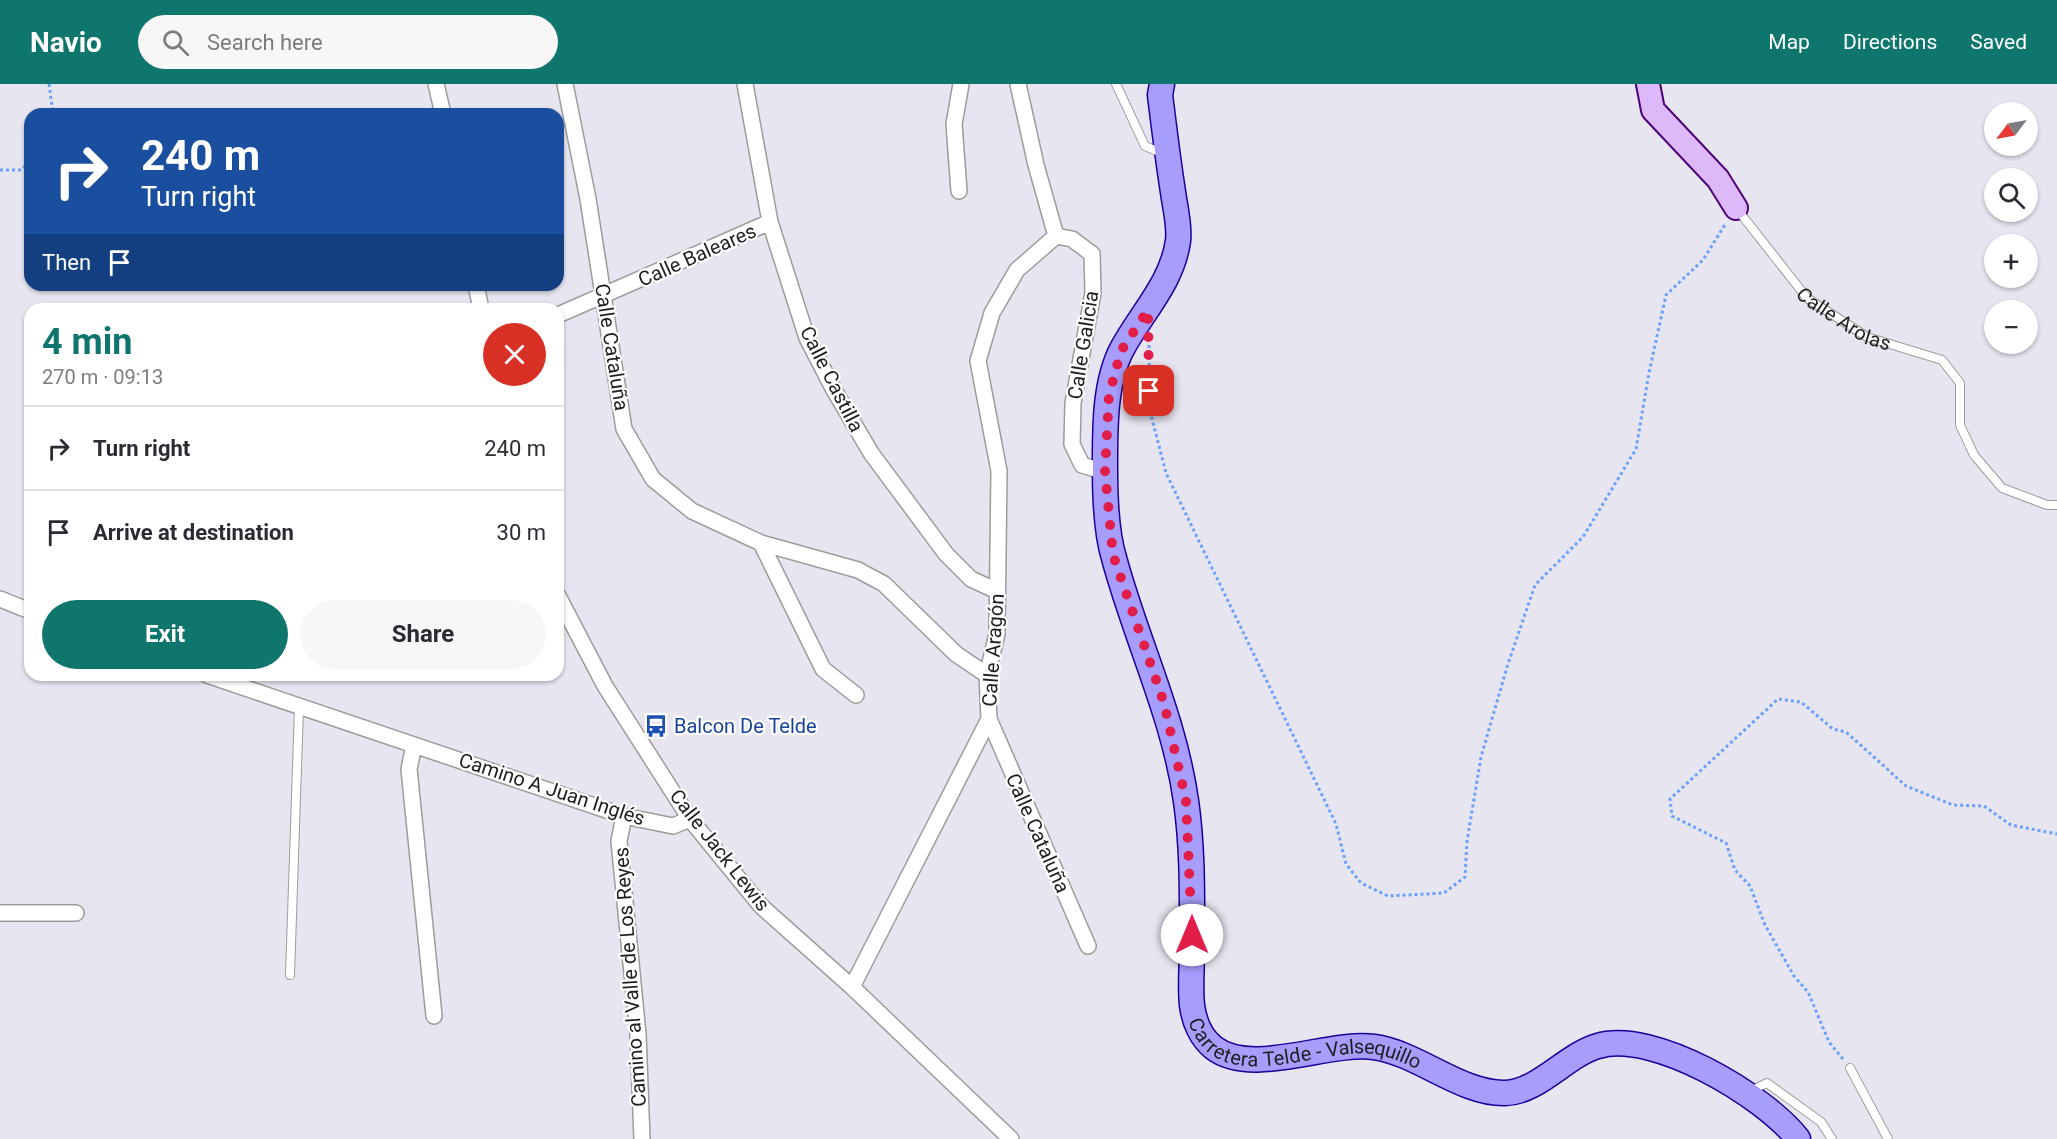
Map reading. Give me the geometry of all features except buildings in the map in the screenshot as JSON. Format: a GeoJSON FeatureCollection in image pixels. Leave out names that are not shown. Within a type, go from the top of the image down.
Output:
{"type":"FeatureCollection","features":[{"type":"Feature","properties":{"kind":"main road","name":"Carretera Telde - Valsequillo"},"geometry":{"type":"LineString","coordinates":[[1162,84],[1160,95],[1179,237],[1170,272],[1121,351],[1109,395],[1105,472],[1113,555],[1164,703],[1186,801],[1192,890],[1192,1003],[1201,1034],[1214,1048],[1230,1056],[1250,1060],[1354,1046],[1376,1047],[1399,1054],[1473,1086],[1504,1093],[1523,1089],[1581,1053],[1600,1045],[1619,1042],[1641,1045],[1704,1069],[1747,1092],[1770,1109],[1798,1139]]}},
{"type":"Feature","properties":{"kind":"street"},"geometry":{"type":"LineString","coordinates":[[436,84],[442,108]]}},
{"type":"Feature","properties":{"kind":"street","name":"Calle Cataluña"},"geometry":{"type":"LineString","coordinates":[[565,84],[604,296],[624,429],[653,479],[692,511],[761,543],[858,570],[884,585],[956,654],[987,675]]}},
{"type":"Feature","properties":{"kind":"street","name":"Calle Castilla"},"geometry":{"type":"LineString","coordinates":[[745,84],[770,222],[807,338],[871,453],[946,554],[971,579],[997,591]]}},
{"type":"Feature","properties":{"kind":"street"},"geometry":{"type":"LineString","coordinates":[[959,191],[954,124],[961,84]]}},
{"type":"Feature","properties":{"kind":"street"},"geometry":{"type":"LineString","coordinates":[[1018,84],[1036,165],[1056,236]]}},
{"type":"Feature","properties":{"kind":"street","name":"Calle Arolas"},"geometry":{"type":"LineString","coordinates":[[1648,84],[1653,110],[1718,179],[1736,208]]}},
{"type":"Feature","properties":{"kind":"street","name":"Calle Baleares"},"geometry":{"type":"LineString","coordinates":[[564,313],[770,222]]}},
{"type":"Feature","properties":{"kind":"street","name":"Calle Galicia"},"geometry":{"type":"LineString","coordinates":[[1056,236],[1072,239],[1092,254],[1093,293],[1073,403],[1072,444],[1082,465],[1105,472]]}},
{"type":"Feature","properties":{"kind":"street","name":"Calle Aragón"},"geometry":{"type":"LineString","coordinates":[[852,987],[989,719],[987,675],[997,634],[999,471],[978,362],[992,313],[1017,270],[1056,236]]}},
{"type":"Feature","properties":{"kind":"street"},"geometry":{"type":"LineString","coordinates":[[761,543],[823,669],[856,695]]}},
{"type":"Feature","properties":{"kind":"street"},"geometry":{"type":"LineString","coordinates":[[0,599],[24,608]]}},
{"type":"Feature","properties":{"kind":"street","name":"Calle Jack Lewis"},"geometry":{"type":"LineString","coordinates":[[564,607],[605,686],[690,819],[760,906],[852,987],[1011,1139]]}},
{"type":"Feature","properties":{"kind":"street","name":"Camino A Juan Inglés"},"geometry":{"type":"LineString","coordinates":[[224,681],[624,816],[673,826],[690,819]]}},
{"type":"Feature","properties":{"kind":"street","name":"Calle Cataluña"},"geometry":{"type":"LineString","coordinates":[[989,719],[1088,946]]}},
{"type":"Feature","properties":{"kind":"street"},"geometry":{"type":"LineString","coordinates":[[414,745],[409,769],[434,1016]]}},
{"type":"Feature","properties":{"kind":"street","name":"Camino al Valle de Los Reyes"},"geometry":{"type":"LineString","coordinates":[[624,816],[619,841],[638,1034],[642,1139]]}},
{"type":"Feature","properties":{"kind":"street"},"geometry":{"type":"LineString","coordinates":[[0,913],[76,913]]}},
{"type":"Feature","properties":{"kind":"lane"},"geometry":{"type":"LineString","coordinates":[[1116,84],[1145,146],[1168,155]]}},
{"type":"Feature","properties":{"kind":"lane","name":"Calle Arolas"},"geometry":{"type":"LineString","coordinates":[[1736,208],[1807,298],[1867,337],[1942,360],[1960,383],[1960,425],[1974,455],[2002,488],[2047,505],[2057,505]]}},
{"type":"Feature","properties":{"kind":"lane"},"geometry":{"type":"LineString","coordinates":[[290,975],[299,708]]}},
{"type":"Feature","properties":{"kind":"lane"},"geometry":{"type":"LineString","coordinates":[[1850,1068],[1888,1139]]}},
{"type":"Feature","properties":{"kind":"lane"},"geometry":{"type":"LineString","coordinates":[[1747,1092],[1767,1083],[1821,1122],[1832,1139]]}},
{"type":"Feature","properties":{"kind":"path"},"geometry":{"type":"LineString","coordinates":[[49,84],[52,108]]}},
{"type":"Feature","properties":{"kind":"path"},"geometry":{"type":"LineString","coordinates":[[0,170],[21,171],[24,168]]}},
{"type":"Feature","properties":{"kind":"path"},"geometry":{"type":"LineString","coordinates":[[1149,344],[1150,411],[1166,472],[1336,824],[1346,864],[1360,883],[1388,896],[1444,893],[1465,877],[1467,841],[1481,757],[1507,668],[1535,585],[1583,537],[1636,449],[1649,373],[1666,296],[1703,260],[1736,208]]}},
{"type":"Feature","properties":{"kind":"path"},"geometry":{"type":"LineString","coordinates":[[1850,1068],[1829,1042],[1808,992],[1794,976],[1765,925],[1750,886],[1735,870],[1726,843],[1672,816],[1670,799],[1778,699],[1801,702],[1833,729],[1846,732],[1906,786],[1953,805],[1984,806],[2010,825],[2057,834]]}},
{"type":"Feature","properties":{"kind":"place","name":"Balcon De Telde"},"geometry":{"type":"Point","coordinates":[656,726]}},
{"type":"Feature","properties":{"kind":"route"},"geometry":{"type":"LineString","coordinates":[[1149,391],[1148,310],[1121,351],[1109,395],[1105,472],[1113,555],[1164,703],[1186,801],[1192,890],[1192,935]]}}]}
